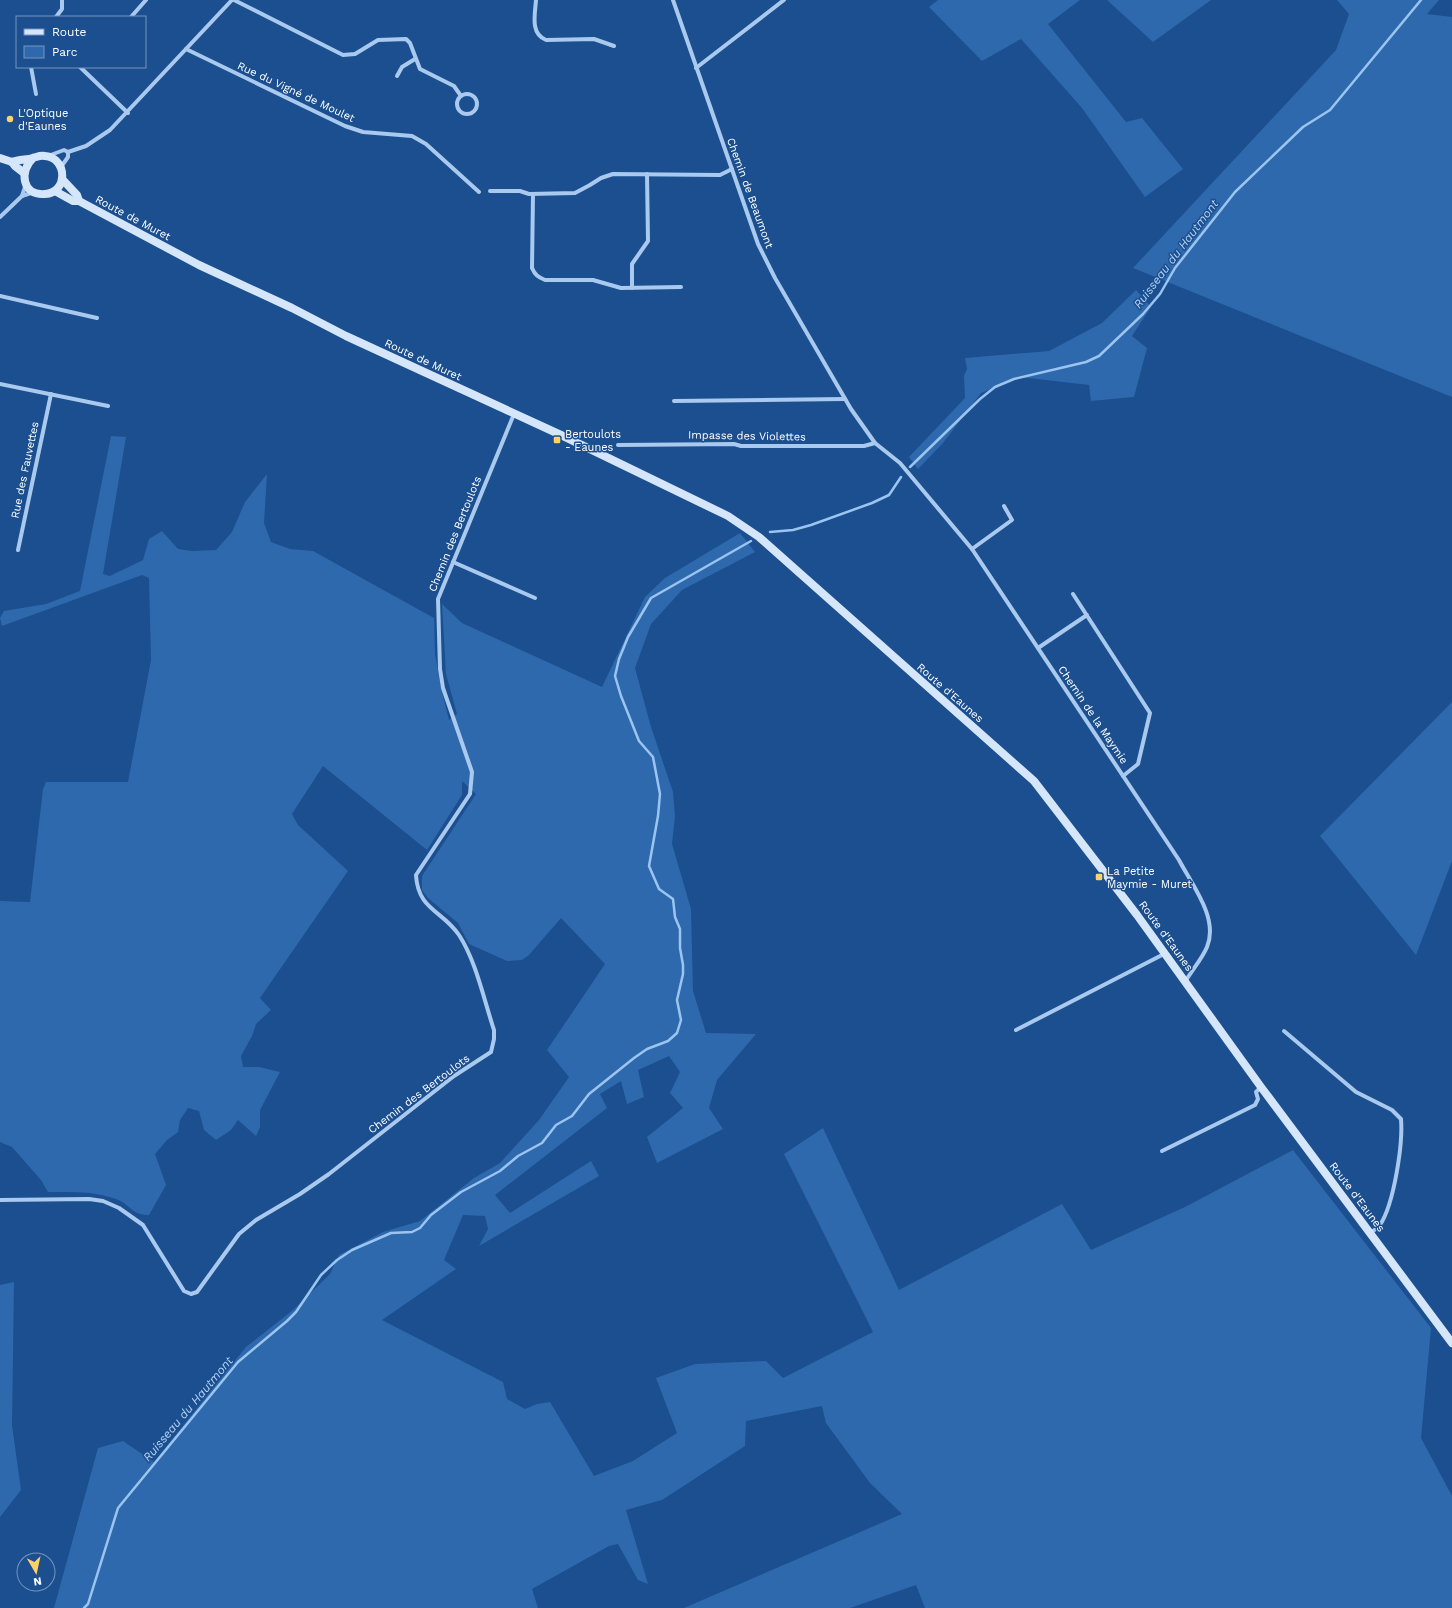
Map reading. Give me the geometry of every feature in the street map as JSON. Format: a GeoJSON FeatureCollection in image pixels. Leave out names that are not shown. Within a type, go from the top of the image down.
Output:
{"type":"FeatureCollection","features":[{"type":"Feature","properties":{"kind":"main road"},"geometry":{"type":"LineString","coordinates":[[0,158],[12,162],[34,158],[47,156],[58,162],[61,167],[62,179],[55,191],[44,194],[34,192],[26,184],[24,173],[25,167],[34,158]]}},
{"type":"Feature","properties":{"kind":"main road"},"geometry":{"type":"LineString","coordinates":[[12,162],[14,166],[24,173]]}},
{"type":"Feature","properties":{"kind":"main road"},"geometry":{"type":"LineString","coordinates":[[62,179],[77,195],[79,201]]}},
{"type":"Feature","properties":{"kind":"main road","name":"Route de Muret"},"geometry":{"type":"LineString","coordinates":[[55,191],[73,201],[79,201],[199,265],[292,308],[346,336],[514,413],[728,516],[759,537]]}},
{"type":"Feature","properties":{"kind":"main road","name":"Route d'Eaunes"},"geometry":{"type":"LineString","coordinates":[[759,537],[1034,781],[1107,875],[1261,1087],[1452,1343]]}},
{"type":"Feature","properties":{"kind":"street"},"geometry":{"type":"LineString","coordinates":[[57,16],[62,9],[62,0]]}},
{"type":"Feature","properties":{"kind":"street"},"geometry":{"type":"LineString","coordinates":[[132,16],[146,0]]}},
{"type":"Feature","properties":{"kind":"street"},"geometry":{"type":"LineString","coordinates":[[47,156],[64,150],[68,152],[86,146],[99,138],[128,113],[233,0],[343,55],[355,54],[378,40],[406,39],[410,43],[418,66],[423,72],[454,86],[462,96]]}},
{"type":"Feature","properties":{"kind":"street"},"geometry":{"type":"LineString","coordinates":[[536,0],[535,30],[540,38],[546,40],[594,39],[614,46]]}},
{"type":"Feature","properties":{"kind":"street","name":"Chemin de Beaumont"},"geometry":{"type":"LineString","coordinates":[[673,0],[758,244],[771,271],[845,399],[875,443],[900,463],[909,474]]}},
{"type":"Feature","properties":{"kind":"street"},"geometry":{"type":"LineString","coordinates":[[696,68],[784,0]]}},
{"type":"Feature","properties":{"kind":"street","name":"Rue du Vigné de Moulet"},"geometry":{"type":"LineString","coordinates":[[186,49],[345,126],[363,132],[412,136],[426,144],[479,192]]}},
{"type":"Feature","properties":{"kind":"street"},"geometry":{"type":"LineString","coordinates":[[397,76],[402,67],[415,59]]}},
{"type":"Feature","properties":{"kind":"street"},"geometry":{"type":"LineString","coordinates":[[31,68],[36,94]]}},
{"type":"Feature","properties":{"kind":"street"},"geometry":{"type":"LineString","coordinates":[[83,68],[128,113]]}},
{"type":"Feature","properties":{"kind":"street"},"geometry":{"type":"LineString","coordinates":[[468,94],[474,97],[476,107],[472,112],[463,113],[458,108],[458,101],[462,96],[468,94]]}},
{"type":"Feature","properties":{"kind":"street"},"geometry":{"type":"LineString","coordinates":[[61,167],[68,157],[68,152]]}},
{"type":"Feature","properties":{"kind":"street"},"geometry":{"type":"LineString","coordinates":[[490,191],[520,191],[533,194],[575,193],[608,175],[720,175],[732,169]]}},
{"type":"Feature","properties":{"kind":"street"},"geometry":{"type":"LineString","coordinates":[[632,288],[632,264],[648,241],[646,174]]}},
{"type":"Feature","properties":{"kind":"street"},"geometry":{"type":"LineString","coordinates":[[22,196],[26,184]]}},
{"type":"Feature","properties":{"kind":"street"},"geometry":{"type":"LineString","coordinates":[[0,217],[22,196],[34,192]]}},
{"type":"Feature","properties":{"kind":"street"},"geometry":{"type":"LineString","coordinates":[[533,194],[532,268],[534,274],[545,280],[593,280],[612,287],[681,287]]}},
{"type":"Feature","properties":{"kind":"street"},"geometry":{"type":"LineString","coordinates":[[0,296],[97,318]]}},
{"type":"Feature","properties":{"kind":"street"},"geometry":{"type":"LineString","coordinates":[[0,384],[108,406]]}},
{"type":"Feature","properties":{"kind":"street","name":"Rue des Fauvettes"},"geometry":{"type":"LineString","coordinates":[[18,550],[51,394]]}},
{"type":"Feature","properties":{"kind":"street"},"geometry":{"type":"LineString","coordinates":[[674,401],[845,399]]}},
{"type":"Feature","properties":{"kind":"street","name":"Chemin des Bertoulots"},"geometry":{"type":"LineString","coordinates":[[0,1200],[89,1199],[108,1203],[143,1225],[184,1291],[191,1294],[197,1292],[239,1234],[256,1220],[300,1194],[329,1174],[454,1076],[491,1052],[494,1039],[494,1030],[473,965],[458,934],[421,898],[416,875],[470,794],[472,772],[447,702],[440,669],[438,599],[514,413]]}},
{"type":"Feature","properties":{"kind":"street","name":"Impasse des Violettes"},"geometry":{"type":"LineString","coordinates":[[618,445],[734,444],[742,446],[856,446],[875,443]]}},
{"type":"Feature","properties":{"kind":"street","name":"Chemin de la Maymie"},"geometry":{"type":"LineString","coordinates":[[909,474],[972,549],[1179,860],[1207,912],[1210,932],[1207,947],[1185,982]]}},
{"type":"Feature","properties":{"kind":"street"},"geometry":{"type":"LineString","coordinates":[[972,549],[1012,520],[1004,506]]}},
{"type":"Feature","properties":{"kind":"street"},"geometry":{"type":"LineString","coordinates":[[453,562],[535,598]]}},
{"type":"Feature","properties":{"kind":"street"},"geometry":{"type":"LineString","coordinates":[[1073,594],[1148,709],[1150,718],[1138,764],[1123,776]]}},
{"type":"Feature","properties":{"kind":"street"},"geometry":{"type":"LineString","coordinates":[[1038,648],[1087,615]]}},
{"type":"Feature","properties":{"kind":"street"},"geometry":{"type":"LineString","coordinates":[[1016,1030],[1164,954]]}},
{"type":"Feature","properties":{"kind":"street"},"geometry":{"type":"LineString","coordinates":[[1284,1031],[1356,1092],[1392,1110],[1401,1118],[1402,1132],[1398,1163],[1392,1190],[1380,1226],[1370,1233]]}},
{"type":"Feature","properties":{"kind":"street"},"geometry":{"type":"LineString","coordinates":[[1162,1151],[1255,1105],[1258,1099],[1256,1092],[1261,1087]]}},
{"type":"Feature","properties":{"kind":"green space"},"geometry":{"type":"Polygon","coordinates":[[[938,0],[1080,0],[1048,24],[1126,122],[1142,118],[1183,169],[1145,197],[1082,108],[1021,39],[982,61],[929,7],[938,0]]]}},
{"type":"Feature","properties":{"kind":"green space"},"geometry":{"type":"Polygon","coordinates":[[[1107,0],[1211,0],[1153,42],[1107,0]]]}},
{"type":"Feature","properties":{"kind":"green space"},"geometry":{"type":"Polygon","coordinates":[[[1337,0],[1439,0],[1427,14],[1452,17],[1452,397],[1133,268],[1336,50],[1349,14],[1337,0]]]}},
{"type":"Feature","properties":{"kind":"green space"},"geometry":{"type":"Polygon","coordinates":[[[1136,290],[1151,307],[1132,336],[1147,348],[1134,397],[1091,401],[1089,385],[1020,377],[981,393],[943,443],[918,469],[909,457],[965,398],[964,376],[967,369],[965,358],[1049,351],[1102,323],[1136,290]]]}},
{"type":"Feature","properties":{"kind":"green space"},"geometry":{"type":"Polygon","coordinates":[[[111,436],[126,437],[103,574],[110,576],[143,560],[149,539],[162,531],[178,549],[192,551],[216,550],[232,532],[245,502],[267,474],[264,523],[271,542],[290,549],[313,551],[434,618],[435,654],[449,720],[457,714],[446,674],[442,604],[462,623],[602,687],[645,597],[665,578],[740,533],[755,552],[682,590],[651,624],[635,668],[651,727],[673,792],[675,816],[672,844],[691,909],[693,991],[706,1033],[756,1034],[717,1080],[709,1108],[723,1129],[657,1163],[647,1137],[683,1108],[670,1093],[680,1072],[669,1056],[638,1070],[644,1097],[627,1104],[621,1081],[600,1094],[607,1108],[495,1195],[510,1213],[591,1161],[599,1176],[479,1246],[488,1229],[485,1216],[463,1215],[444,1260],[456,1269],[382,1320],[503,1382],[507,1399],[525,1409],[537,1404],[550,1402],[594,1476],[633,1461],[677,1433],[656,1378],[695,1364],[766,1361],[783,1378],[873,1332],[784,1154],[823,1128],[899,1290],[1062,1204],[1091,1250],[1187,1206],[1293,1150],[1431,1328],[1421,1438],[1452,1496],[1452,1608],[925,1608],[916,1585],[850,1608],[684,1608],[902,1514],[870,1483],[826,1423],[822,1406],[746,1421],[745,1446],[662,1500],[626,1510],[648,1584],[638,1580],[618,1544],[609,1546],[532,1589],[538,1608],[54,1608],[98,1448],[123,1441],[154,1462],[246,1347],[293,1310],[330,1274],[339,1255],[383,1232],[420,1221],[474,1178],[500,1163],[539,1120],[569,1077],[547,1050],[605,964],[561,918],[529,955],[522,960],[507,961],[469,944],[458,923],[428,898],[422,890],[422,876],[476,794],[462,781],[462,795],[427,850],[323,766],[292,814],[298,825],[348,871],[260,998],[271,1010],[256,1024],[252,1036],[241,1056],[243,1067],[259,1067],[280,1072],[260,1110],[260,1127],[256,1136],[238,1120],[231,1130],[216,1140],[204,1130],[199,1111],[188,1108],[180,1120],[178,1132],[167,1140],[155,1154],[166,1185],[149,1215],[138,1213],[121,1201],[108,1196],[82,1192],[48,1192],[41,1180],[12,1147],[0,1142],[0,901],[30,902],[43,789],[46,782],[128,782],[151,660],[149,578],[142,575],[2,626],[0,618],[4,611],[46,604],[80,591],[111,436]]]}},
{"type":"Feature","properties":{"kind":"green space"},"geometry":{"type":"Polygon","coordinates":[[[1452,702],[1452,861],[1416,955],[1320,836],[1452,702]]]}},
{"type":"Feature","properties":{"kind":"green space"},"geometry":{"type":"Polygon","coordinates":[[[14,1282],[12,1425],[21,1490],[0,1517],[0,1285],[14,1282]]]}},
{"type":"Feature","properties":{"kind":"waterway","name":"Ruisseau du Hautmont"},"geometry":{"type":"LineString","coordinates":[[910,467],[980,399],[995,387],[1014,379],[1086,362],[1099,356],[1143,314],[1160,294],[1175,268],[1235,192],[1303,127],[1330,110],[1421,0]]}},
{"type":"Feature","properties":{"kind":"waterway","name":"Ruisseau du Hautmont"},"geometry":{"type":"LineString","coordinates":[[770,532],[793,530],[811,525],[872,503],[889,495],[901,477]]}},
{"type":"Feature","properties":{"kind":"waterway","name":"Ruisseau du Hautmont"},"geometry":{"type":"LineString","coordinates":[[84,1608],[88,1604],[118,1508],[238,1362],[296,1312],[321,1275],[337,1260],[352,1250],[391,1233],[412,1232],[420,1228],[431,1215],[461,1192],[500,1171],[518,1156],[542,1143],[556,1125],[572,1116],[589,1094],[634,1058],[647,1049],[668,1041],[677,1033],[681,1020],[677,1000],[683,974],[680,948],[680,929],[675,917],[673,899],[659,889],[649,866],[658,816],[660,794],[653,757],[639,741],[621,696],[615,676],[619,659],[628,637],[651,598],[751,541]]}},
{"type":"Feature","properties":{"kind":"place","name":"L'Optique d'Eaunes"},"geometry":{"type":"Point","coordinates":[10,119]}},
{"type":"Feature","properties":{"kind":"place","name":"Bertoulots - Eaunes"},"geometry":{"type":"Point","coordinates":[557,440]}},
{"type":"Feature","properties":{"kind":"place","name":"La Petite Maymie - Muret"},"geometry":{"type":"Point","coordinates":[1099,877]}}]}
